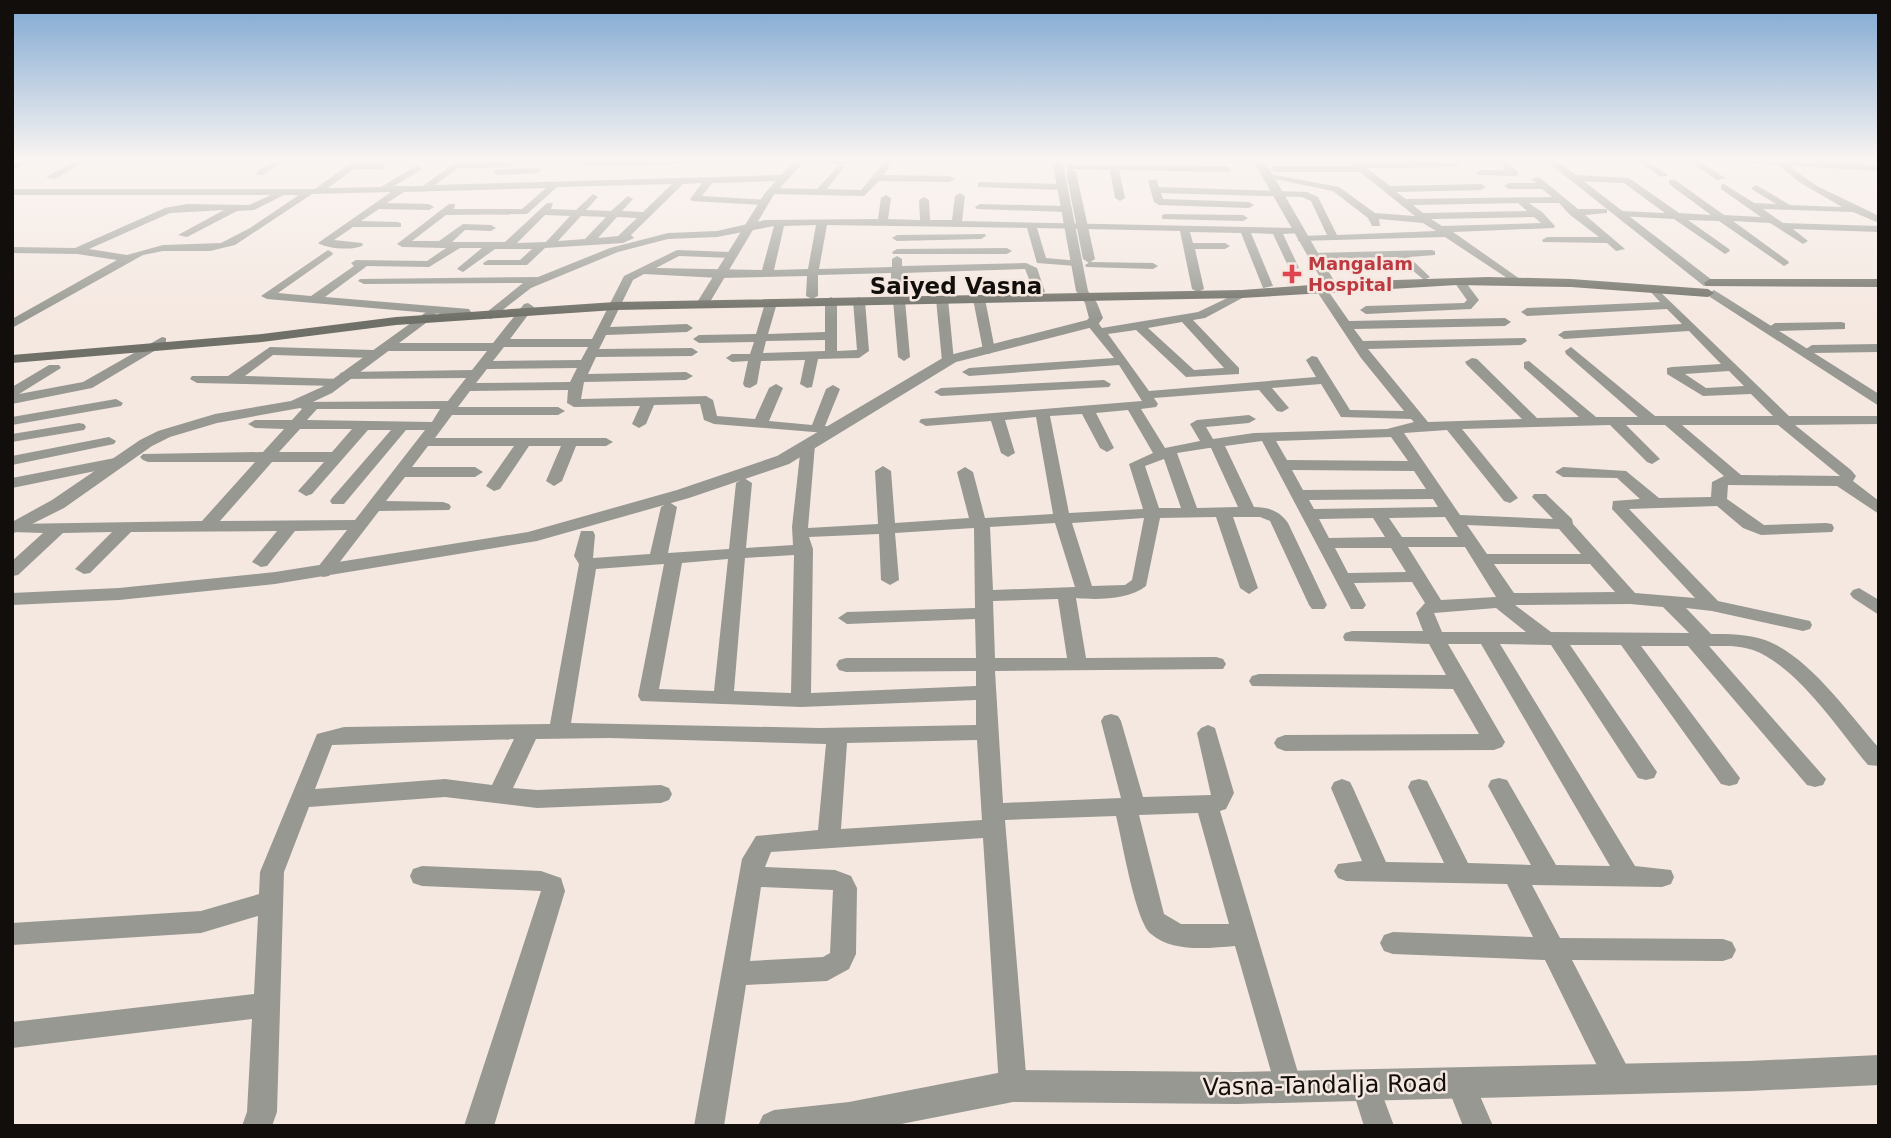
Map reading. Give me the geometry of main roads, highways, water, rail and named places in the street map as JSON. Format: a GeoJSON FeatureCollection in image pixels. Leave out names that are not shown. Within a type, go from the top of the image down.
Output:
{"type":"FeatureCollection","features":[{"type":"Feature","properties":{"kind":"main road"},"geometry":{"type":"LineString","coordinates":[[703,302],[831,302],[1039,292],[1090,295],[1242,294],[1424,277],[1604,278],[1710,288],[1879,283]]}},
{"type":"Feature","properties":{"kind":"main road"},"geometry":{"type":"LineString","coordinates":[[430,314],[812,296],[979,299],[1266,286],[1513,279],[1653,288],[1879,288]]}},
{"type":"Feature","properties":{"kind":"main road"},"geometry":{"type":"LineString","coordinates":[[12,356],[262,338],[430,314],[493,312]]}},
{"type":"Feature","properties":{"kind":"place","name":"Mangalam Hospital"},"geometry":{"type":"Point","coordinates":[1292,274]}},
{"type":"Feature","properties":{"kind":"district","name":"Saiyed Vasna"},"geometry":{"type":"Point","coordinates":[956,286]}}]}
